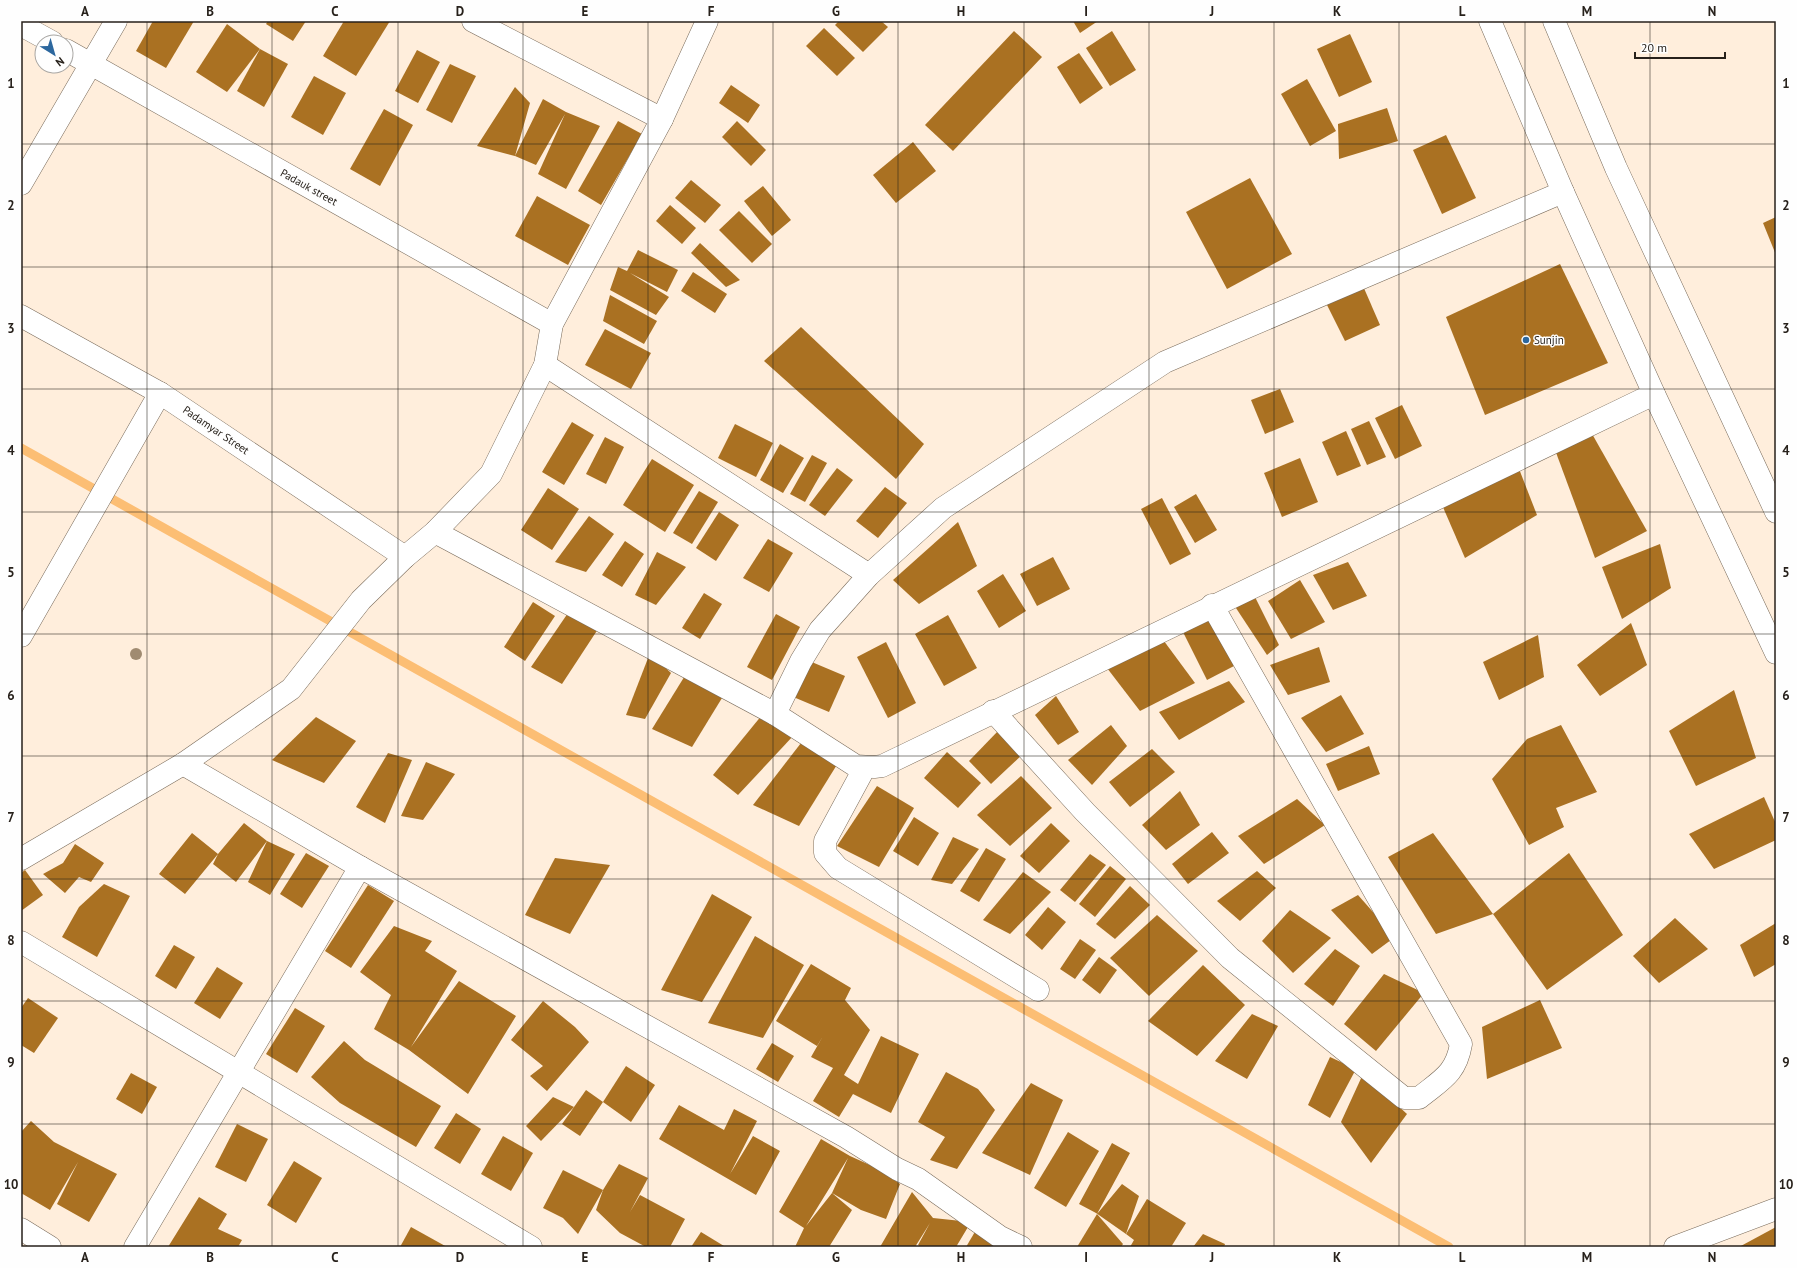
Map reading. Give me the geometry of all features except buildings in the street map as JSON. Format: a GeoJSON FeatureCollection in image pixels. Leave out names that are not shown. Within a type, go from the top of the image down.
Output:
{"type":"FeatureCollection","features":[{"type":"Feature","properties":{"kind":"main road"},"geometry":{"type":"LineString","coordinates":[[21,184],[116,21]]}},
{"type":"Feature","properties":{"kind":"main road"},"geometry":{"type":"LineString","coordinates":[[473,21],[662,119]]}},
{"type":"Feature","properties":{"kind":"main road"},"geometry":{"type":"LineString","coordinates":[[21,859],[183,764],[291,689],[361,600],[405,557],[436,532],[491,474],[545,365],[552,324],[662,119],[707,21]]}},
{"type":"Feature","properties":{"kind":"main road"},"geometry":{"type":"LineString","coordinates":[[1490,21],[1563,192],[1654,394],[1776,653]]}},
{"type":"Feature","properties":{"kind":"main road"},"geometry":{"type":"LineString","coordinates":[[1554,21],[1616,168],[1776,512]]}},
{"type":"Feature","properties":{"kind":"main road"},"geometry":{"type":"LineString","coordinates":[[21,24],[38,34]]}},
{"type":"Feature","properties":{"kind":"main road","name":"Padauk street"},"geometry":{"type":"LineString","coordinates":[[74,54],[552,324]]}},
{"type":"Feature","properties":{"kind":"main road"},"geometry":{"type":"LineString","coordinates":[[775,714],[801,660],[820,630],[869,575],[944,508],[1165,362],[1563,192]]}},
{"type":"Feature","properties":{"kind":"main road","name":"Padamyar Street"},"geometry":{"type":"LineString","coordinates":[[21,316],[160,393],[405,557]]}},
{"type":"Feature","properties":{"kind":"main road"},"geometry":{"type":"LineString","coordinates":[[545,365],[869,575]]}},
{"type":"Feature","properties":{"kind":"main road"},"geometry":{"type":"LineString","coordinates":[[21,636],[160,393]]}},
{"type":"Feature","properties":{"kind":"main road"},"geometry":{"type":"LineString","coordinates":[[436,532],[775,714],[856,766],[882,766],[1212,605],[1654,394]]}},
{"type":"Feature","properties":{"kind":"main road"},"geometry":{"type":"LineString","coordinates":[[993,712],[1085,812],[1230,958],[1404,1098],[1419,1098],[1448,1074],[1458,1059],[1461,1044],[1212,605]]}},
{"type":"Feature","properties":{"kind":"main road"},"geometry":{"type":"LineString","coordinates":[[183,764],[360,867],[846,1137],[897,1169],[918,1179],[1000,1237],[1020,1247]]}},
{"type":"Feature","properties":{"kind":"main road"},"geometry":{"type":"LineString","coordinates":[[865,767],[825,841],[825,853],[838,868],[1038,990]]}},
{"type":"Feature","properties":{"kind":"main road"},"geometry":{"type":"LineString","coordinates":[[135,1247],[360,867]]}},
{"type":"Feature","properties":{"kind":"main road"},"geometry":{"type":"LineString","coordinates":[[21,942],[238,1071],[503,1240],[531,1247]]}},
{"type":"Feature","properties":{"kind":"main road"},"geometry":{"type":"LineString","coordinates":[[1675,1247],[1776,1209]]}},
{"type":"Feature","properties":{"kind":"main road"},"geometry":{"type":"LineString","coordinates":[[21,1229],[50,1247]]}},
{"type":"Feature","properties":{"kind":"waterway"},"geometry":{"type":"LineString","coordinates":[[21,448],[1449,1247]]}},
{"type":"Feature","properties":{"kind":"place","name":"Sunjin"},"geometry":{"type":"Point","coordinates":[1526,340]}}]}
